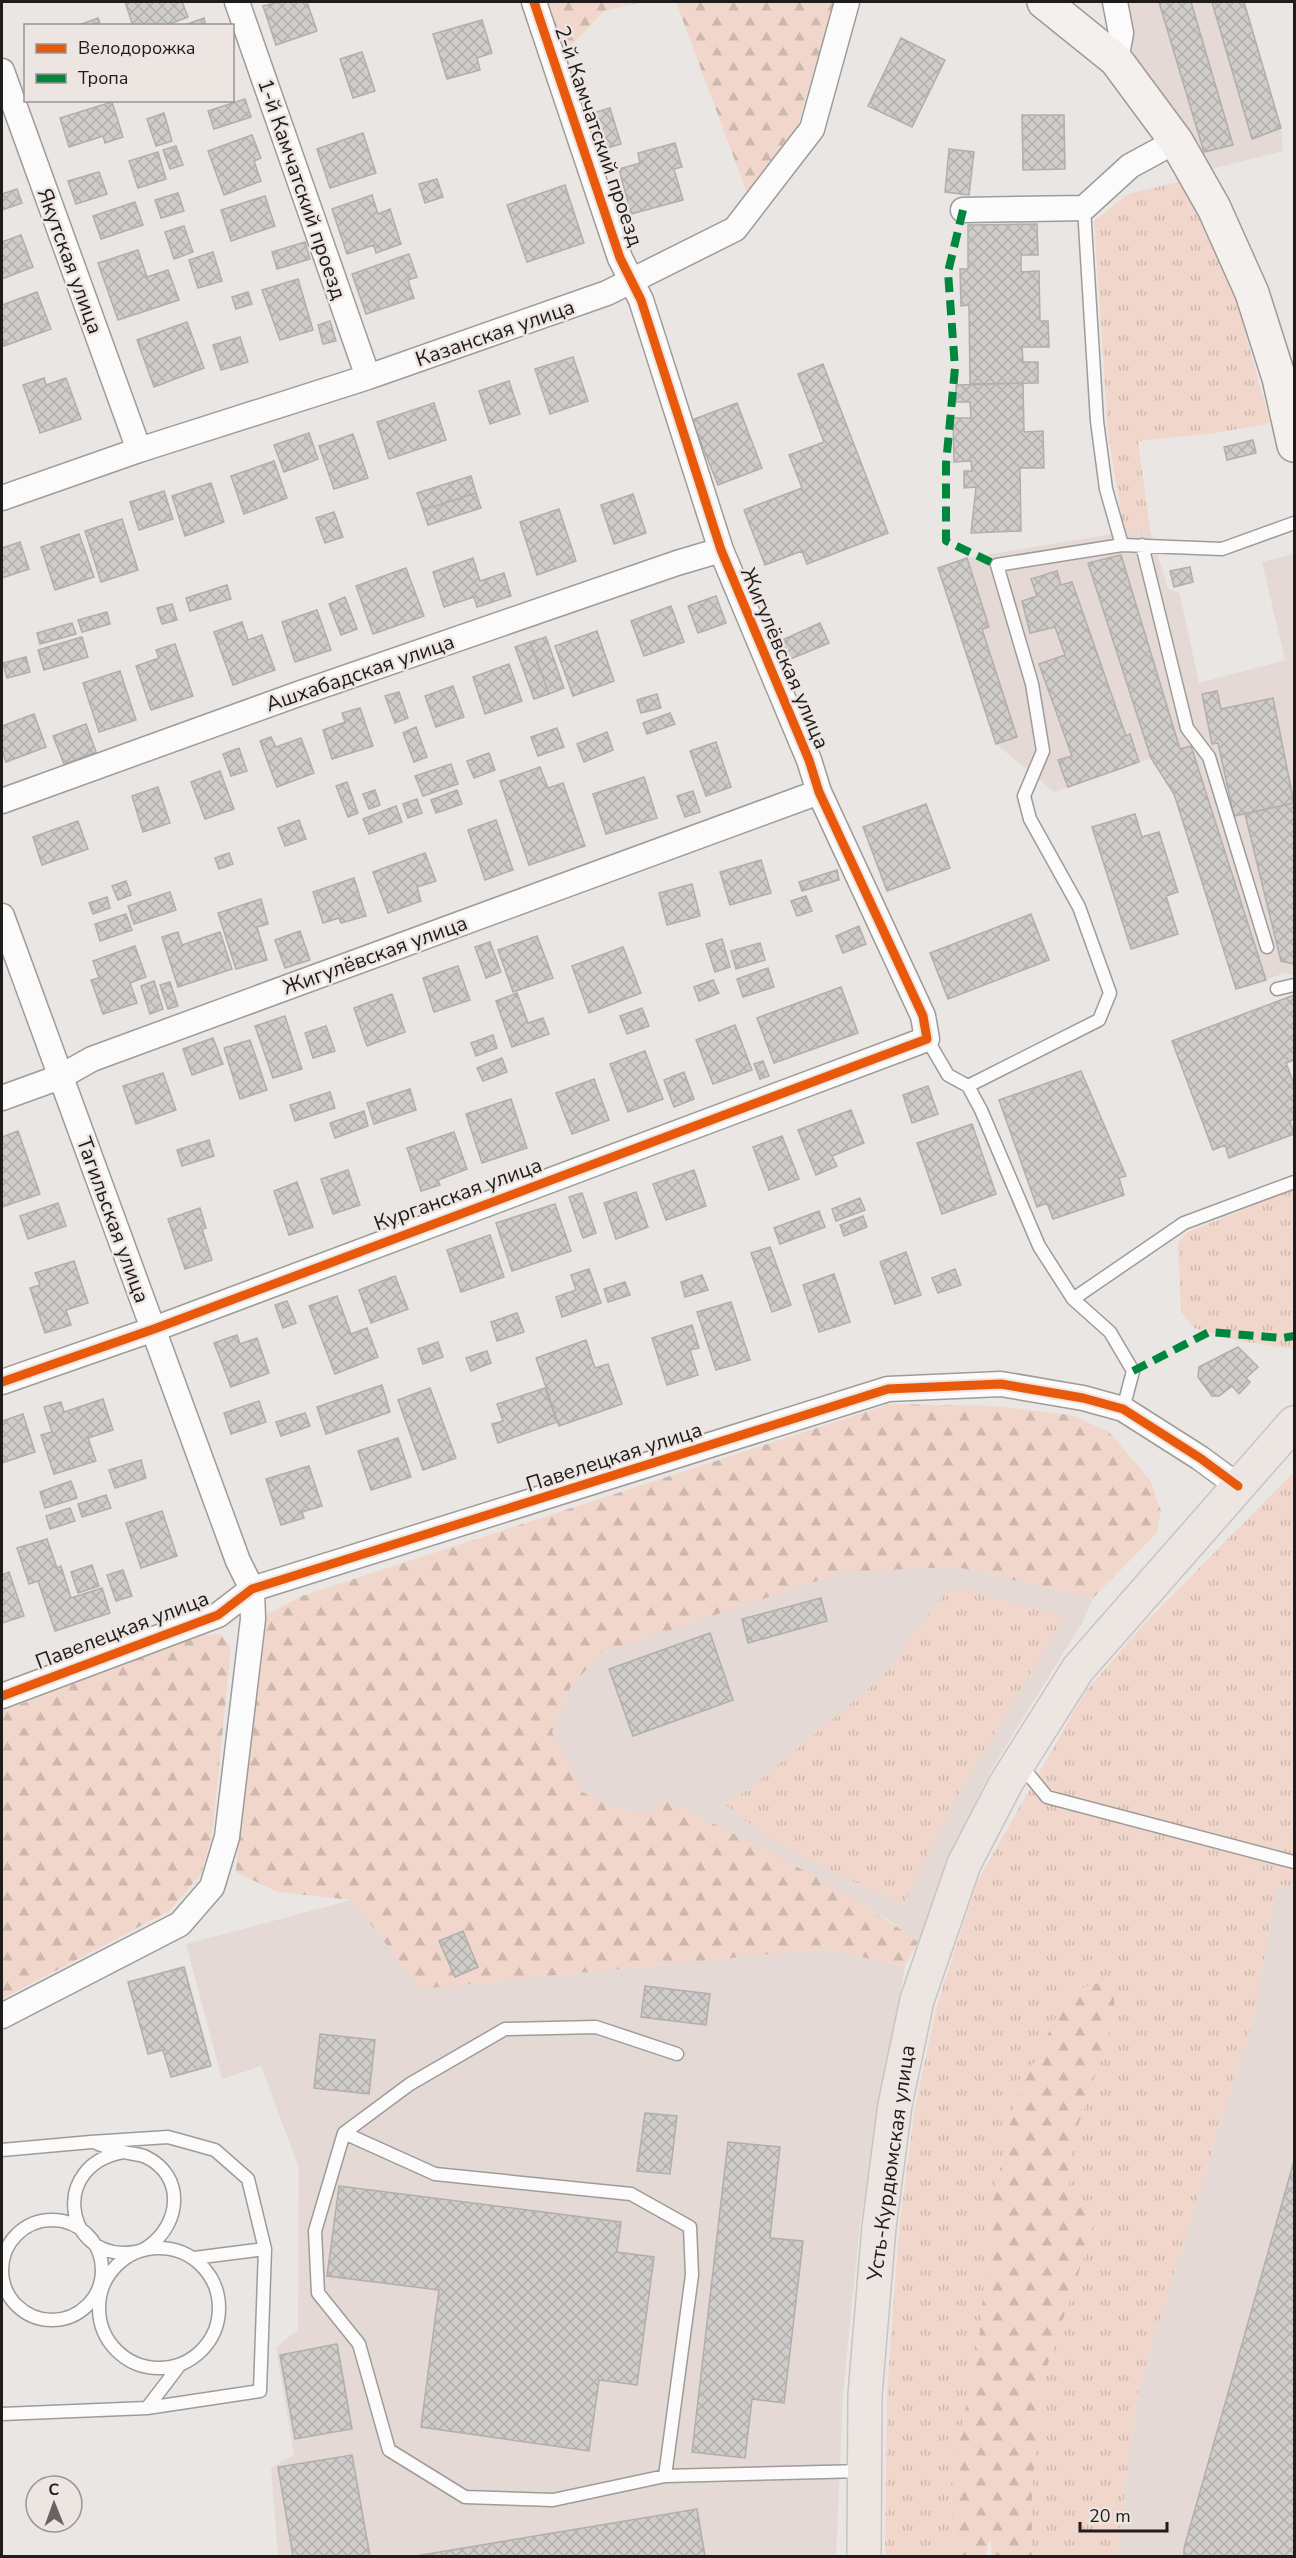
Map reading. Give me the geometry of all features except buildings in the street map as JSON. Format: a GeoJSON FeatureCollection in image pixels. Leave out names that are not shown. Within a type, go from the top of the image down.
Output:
{"type":"FeatureCollection","features":[{"type":"Feature","properties":{"kind":"main road"},"geometry":{"type":"LineString","coordinates":[[1049,3],[1116,60],[1176,141],[1214,208],[1252,293],[1279,378],[1294,445]]}},
{"type":"Feature","properties":{"kind":"main road","name":"Усть-Курдюмская улица"},"geometry":{"type":"LineString","coordinates":[[864,2556],[865,2395],[879,2227],[895,2105],[917,2000],[964,1864],[1006,1783],[1078,1669],[1294,1423]]}},
{"type":"Feature","properties":{"kind":"street","name":"1-й Камчатский проезд"},"geometry":{"type":"LineString","coordinates":[[237,2],[368,377]]}},
{"type":"Feature","properties":{"kind":"street","name":"2-й Камчатский проезд"},"geometry":{"type":"LineString","coordinates":[[534,2],[620,258],[631,282]]}},
{"type":"Feature","properties":{"kind":"street","name":"Казанская улица"},"geometry":{"type":"LineString","coordinates":[[2,498],[139,450],[368,377],[607,293],[735,228],[812,129],[847,2]]}},
{"type":"Feature","properties":{"kind":"street"},"geometry":{"type":"LineString","coordinates":[[1115,2],[1121,33],[1116,60]]}},
{"type":"Feature","properties":{"kind":"street","name":"Якутская улица"},"geometry":{"type":"LineString","coordinates":[[2,71],[139,450]]}},
{"type":"Feature","properties":{"kind":"street"},"geometry":{"type":"LineString","coordinates":[[963,210],[1084,208],[1130,166],[1176,141]]}},
{"type":"Feature","properties":{"kind":"street","name":"Жигулёвская улица"},"geometry":{"type":"LineString","coordinates":[[631,282],[641,300],[721,550],[809,760],[819,792],[924,1016],[927,1040]]}},
{"type":"Feature","properties":{"kind":"street","name":"Ашхабадская улица"},"geometry":{"type":"LineString","coordinates":[[2,801],[309,690],[676,563],[721,550]]}},
{"type":"Feature","properties":{"kind":"street","name":"Жигулёвская улица"},"geometry":{"type":"LineString","coordinates":[[2,1098],[60,1077],[92,1059],[819,792]]}},
{"type":"Feature","properties":{"kind":"street","name":"Тагильская улица"},"geometry":{"type":"LineString","coordinates":[[2,916],[238,1561],[252,1590]]}},
{"type":"Feature","properties":{"kind":"street","name":"Курганская улица"},"geometry":{"type":"LineString","coordinates":[[2,1382],[154,1329],[927,1040]]}},
{"type":"Feature","properties":{"kind":"street","name":"Павелецкая улица"},"geometry":{"type":"LineString","coordinates":[[2,1696],[218,1615],[252,1590],[888,1389],[1001,1384],[1083,1398],[1123,1408],[1200,1458],[1238,1486]]}},
{"type":"Feature","properties":{"kind":"street"},"geometry":{"type":"LineString","coordinates":[[2,2016],[180,1924],[212,1887],[227,1837],[253,1619],[252,1590]]}},
{"type":"Feature","properties":{"kind":"lane"},"geometry":{"type":"LineString","coordinates":[[1084,208],[1097,421],[1106,489],[1122,545]]}},
{"type":"Feature","properties":{"kind":"lane"},"geometry":{"type":"LineString","coordinates":[[968,1086],[1099,1020],[1110,993],[1079,907],[1030,819],[1024,796],[1044,751],[1032,684],[997,565],[1122,545],[1222,549],[1294,523]]}},
{"type":"Feature","properties":{"kind":"lane"},"geometry":{"type":"LineString","coordinates":[[1142,545],[1187,728],[1209,758],[1267,947]]}},
{"type":"Feature","properties":{"kind":"lane"},"geometry":{"type":"LineString","coordinates":[[1277,988],[1294,985]]}},
{"type":"Feature","properties":{"kind":"lane"},"geometry":{"type":"LineString","coordinates":[[927,1040],[948,1075],[968,1086],[981,1110],[1039,1246],[1072,1299],[1110,1332],[1133,1371],[1123,1408]]}},
{"type":"Feature","properties":{"kind":"lane"},"geometry":{"type":"LineString","coordinates":[[1072,1299],[1184,1223],[1294,1182]]}},
{"type":"Feature","properties":{"kind":"lane"},"geometry":{"type":"LineString","coordinates":[[1019,1763],[1047,1797],[1294,1862]]}},
{"type":"Feature","properties":{"kind":"lane"},"geometry":{"type":"LineString","coordinates":[[677,2054],[596,2027],[506,2029],[410,2084],[345,2133],[315,2231],[318,2293],[359,2344],[389,2450],[465,2498],[553,2500],[666,2476],[864,2471]]}},
{"type":"Feature","properties":{"kind":"lane"},"geometry":{"type":"LineString","coordinates":[[345,2133],[435,2174],[631,2194],[690,2227],[692,2275],[666,2476]]}},
{"type":"Feature","properties":{"kind":"lane"},"geometry":{"type":"LineString","coordinates":[[2,2150],[168,2137],[215,2150],[248,2179],[265,2249],[260,2391],[147,2408],[2,2414]]}},
{"type":"Feature","properties":{"kind":"lane"},"geometry":{"type":"LineString","coordinates":[[91,2142],[146,2157],[164,2170],[174,2191],[174,2213],[165,2234],[147,2248],[128,2256],[112,2270],[100,2288],[90,2304],[74,2316],[55,2321],[35,2318],[18,2308],[6,2292],[2,2273],[3,2257],[10,2242],[21,2230],[35,2223],[51,2219],[67,2222],[81,2229],[93,2240],[101,2255],[103,2271],[100,2288],[99,2307],[101,2326],[110,2344],[123,2357],[141,2366],[160,2369],[179,2366]]}},
{"type":"Feature","properties":{"kind":"lane"},"geometry":{"type":"LineString","coordinates":[[123,2152],[95,2161],[84,2172],[77,2185],[75,2207],[81,2229],[103,2248],[118,2252],[133,2253],[147,2248],[171,2249],[194,2258],[212,2277],[220,2303],[217,2330],[202,2352],[179,2366],[147,2408]]}},
{"type":"Feature","properties":{"kind":"lane"},"geometry":{"type":"LineString","coordinates":[[194,2258],[265,2249]]}},
{"type":"Feature","properties":{"kind":"shaded area"},"geometry":{"type":"Polygon","coordinates":[[[1125,2],[1244,2],[1281,128],[1283,151],[1211,169],[1140,66],[1132,49],[1125,2]]]}},
{"type":"Feature","properties":{"kind":"shaded area"},"geometry":{"type":"Polygon","coordinates":[[[1150,530],[1168,589],[1179,592],[1199,683],[1285,660],[1262,562],[1294,554],[1294,976],[1285,973],[1236,989],[1174,794],[1152,758],[1054,792],[996,744],[938,568],[967,558],[1124,532],[1150,530]]]}},
{"type":"Feature","properties":{"kind":"shaded area"},"geometry":{"type":"Polygon","coordinates":[[[957,1567],[1093,1598],[1082,1623],[991,1770],[948,1859],[918,1942],[886,1918],[770,1853],[663,1799],[654,1813],[623,1811],[581,1792],[552,1732],[570,1688],[601,1653],[844,1572],[957,1567]]]}},
{"type":"Feature","properties":{"kind":"shaded area"},"geometry":{"type":"Polygon","coordinates":[[[1277,1883],[1294,1887],[1294,2556],[1116,2556],[1138,2390],[1255,2012],[1277,1883]]]}},
{"type":"Feature","properties":{"kind":"shaded area"},"geometry":{"type":"Polygon","coordinates":[[[352,1900],[421,1989],[823,1949],[905,1966],[860,2224],[843,2394],[836,2556],[278,2556],[271,2468],[294,2455],[276,2347],[298,2330],[299,2168],[261,2066],[222,2079],[186,1944],[352,1900]]]}},
{"type":"Feature","properties":{"kind":"green space"},"geometry":{"type":"Polygon","coordinates":[[[545,2],[643,2],[604,11],[562,55],[545,2]]]}},
{"type":"Feature","properties":{"kind":"green space"},"geometry":{"type":"Polygon","coordinates":[[[676,2],[835,2],[798,124],[747,193],[676,2]]]}},
{"type":"Feature","properties":{"kind":"green space"},"geometry":{"type":"Polygon","coordinates":[[[1182,181],[1236,299],[1270,423],[1216,433],[1138,441],[1150,530],[1124,532],[1108,433],[1094,221],[1128,194],[1182,181]]]}},
{"type":"Feature","properties":{"kind":"green space"},"geometry":{"type":"Polygon","coordinates":[[[1294,1189],[1294,1349],[1240,1341],[1194,1328],[1181,1311],[1178,1243],[1188,1232],[1294,1189]]]}},
{"type":"Feature","properties":{"kind":"green space"},"geometry":{"type":"Polygon","coordinates":[[[890,1404],[993,1406],[1071,1415],[1108,1431],[1150,1480],[1161,1511],[1157,1533],[1093,1598],[957,1567],[844,1572],[601,1653],[570,1688],[552,1732],[582,1792],[623,1811],[654,1813],[663,1798],[794,1865],[857,1901],[918,1942],[905,1966],[823,1949],[421,1989],[352,1900],[277,1892],[236,1872],[253,1649],[263,1616],[302,1596],[890,1404]]]}},
{"type":"Feature","properties":{"kind":"green space"},"geometry":{"type":"Polygon","coordinates":[[[1294,1472],[1294,1887],[1277,1884],[1255,2012],[1138,2390],[1116,2556],[1032,2556],[1032,2493],[1042,2382],[1102,2204],[1067,2208],[1073,2141],[1115,2016],[1015,2101],[991,2209],[979,2340],[951,2483],[953,2556],[885,2556],[887,2392],[899,2229],[915,2107],[937,2005],[977,1882],[1085,1692],[1144,1624],[1294,1472]]]}},
{"type":"Feature","properties":{"kind":"green space"},"geometry":{"type":"Polygon","coordinates":[[[963,1588],[1064,1617],[953,1803],[903,1905],[788,1848],[766,1835],[725,1804],[749,1789],[878,1681],[947,1591],[963,1588]]]}},
{"type":"Feature","properties":{"kind":"green space"},"geometry":{"type":"Polygon","coordinates":[[[221,1634],[231,1649],[212,1835],[201,1874],[169,1911],[2,1999],[2,1711],[202,1635],[221,1634]]]}},
{"type":"Feature","properties":{"kind":"green space"},"geometry":{"type":"Polygon","coordinates":[[[1113,1979],[1115,2016],[1073,2141],[1067,2207],[1102,2203],[1042,2382],[1032,2493],[1032,2556],[992,2556],[990,2537],[985,2556],[953,2556],[951,2483],[979,2340],[991,2209],[1015,2101],[1069,1991],[1113,1979]]]}},
{"type":"Feature","properties":{"kind":"marked path"},"geometry":{"type":"LineString","coordinates":[[963,210],[948,272],[955,368],[946,464],[946,541],[997,565]]}},
{"type":"Feature","properties":{"kind":"marked path"},"geometry":{"type":"LineString","coordinates":[[1133,1371],[1209,1332],[1282,1338],[1294,1336]]}},
{"type":"Feature","properties":{"kind":"cycle path"},"geometry":{"type":"LineString","coordinates":[[2,1382],[154,1329],[927,1039],[923,1016],[819,792],[809,760],[721,550],[641,300],[620,258],[534,2]]}},
{"type":"Feature","properties":{"kind":"cycle path"},"geometry":{"type":"LineString","coordinates":[[2,1696],[218,1615],[252,1589],[888,1389],[1001,1384],[1083,1398],[1123,1409],[1200,1458],[1238,1486]]}}]}
